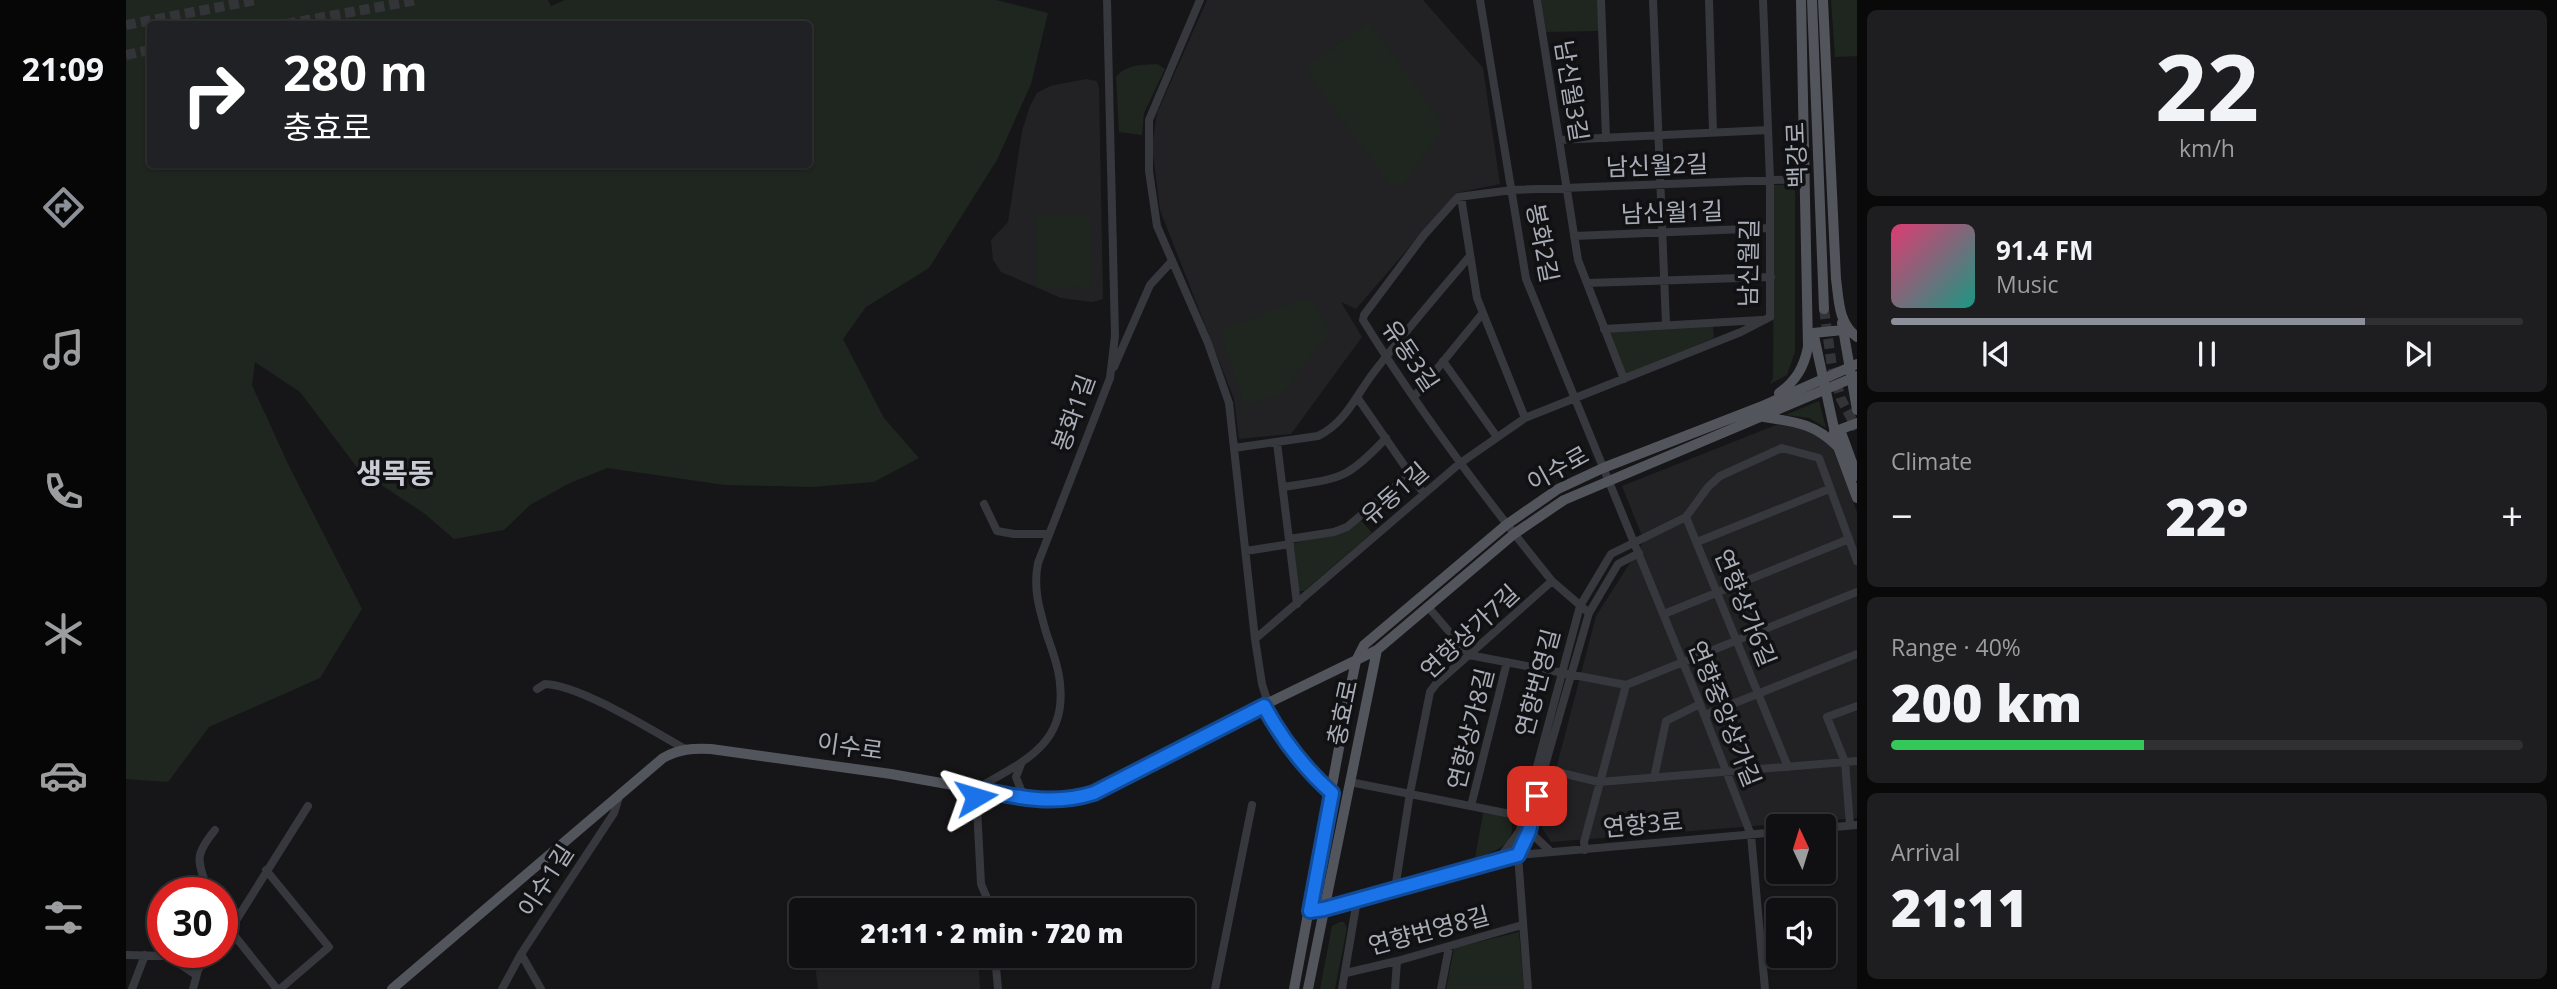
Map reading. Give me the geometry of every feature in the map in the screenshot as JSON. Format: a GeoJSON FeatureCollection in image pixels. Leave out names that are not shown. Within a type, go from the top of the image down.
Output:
{"type":"FeatureCollection","features":[{"type":"Feature","properties":{"kind":"main road"},"geometry":{"type":"LineString","coordinates":[[1801,0],[1808,347],[1799,374],[1762,412],[1811,426],[1838,447]]}},
{"type":"Feature","properties":{"kind":"main road","name":"백강로"},"geometry":{"type":"LineString","coordinates":[[1812,0],[1824,309]]}},
{"type":"Feature","properties":{"kind":"main road"},"geometry":{"type":"LineString","coordinates":[[1823,0],[1836,279],[1857,410]]}},
{"type":"Feature","properties":{"kind":"main road"},"geometry":{"type":"LineString","coordinates":[[1840,312],[1846,326],[1857,337]]}},
{"type":"Feature","properties":{"kind":"main road"},"geometry":{"type":"LineString","coordinates":[[1808,317],[1823,385],[1838,434],[1857,476]]}},
{"type":"Feature","properties":{"kind":"main road"},"geometry":{"type":"LineString","coordinates":[[1813,333],[1843,330]]}},
{"type":"Feature","properties":{"kind":"main road","name":"이수로"},"geometry":{"type":"LineString","coordinates":[[392,989],[663,758],[685,749],[711,749],[891,774],[1032,799],[1065,799],[1094,793],[1377,650],[1514,534],[1564,500],[1853,372]]}},
{"type":"Feature","properties":{"kind":"main road","name":"이수로"},"geometry":{"type":"LineString","coordinates":[[1356,661],[1364,645],[1506,525],[1558,489],[1603,468],[1762,412]]}},
{"type":"Feature","properties":{"kind":"main road"},"geometry":{"type":"LineString","coordinates":[[1838,434],[1857,423]]}},
{"type":"Feature","properties":{"kind":"main road"},"geometry":{"type":"LineString","coordinates":[[1838,434],[1838,447],[1857,498]]}},
{"type":"Feature","properties":{"kind":"main road","name":"충효로"},"geometry":{"type":"LineString","coordinates":[[1308,989],[1377,650]]}},
{"type":"Feature","properties":{"kind":"main road","name":"충효로"},"geometry":{"type":"LineString","coordinates":[[1294,989],[1356,661]]}},
{"type":"Feature","properties":{"kind":"main road"},"geometry":{"type":"LineString","coordinates":[[1333,672],[1343,674],[1350,689]]}},
{"type":"Feature","properties":{"kind":"street","name":"봉화1길"},"geometry":{"type":"LineString","coordinates":[[976,789],[1022,763],[1047,741],[1055,726],[1060,698],[1059,676],[1035,589],[1038,563],[1110,378],[1115,336],[1107,0]]}},
{"type":"Feature","properties":{"kind":"street","name":"충효로"},"geometry":{"type":"LineString","coordinates":[[1200,0],[1152,111],[1147,131],[1155,217],[1208,343],[1229,403],[1255,639],[1266,704],[1276,727],[1319,782],[1332,793]]}},
{"type":"Feature","properties":{"kind":"street","name":"봉화2길"},"geometry":{"type":"LineString","coordinates":[[1480,0],[1526,279],[1634,542]]}},
{"type":"Feature","properties":{"kind":"street","name":"남신월3길"},"geometry":{"type":"LineString","coordinates":[[1537,0],[1567,188]]}},
{"type":"Feature","properties":{"kind":"street"},"geometry":{"type":"LineString","coordinates":[[1601,0],[1605,138]]}},
{"type":"Feature","properties":{"kind":"street"},"geometry":{"type":"LineString","coordinates":[[1653,0],[1666,325]]}},
{"type":"Feature","properties":{"kind":"street"},"geometry":{"type":"LineString","coordinates":[[1709,0],[1713,132]]}},
{"type":"Feature","properties":{"kind":"street","name":"남신월길"},"geometry":{"type":"LineString","coordinates":[[1575,398],[1741,332],[1770,317],[1770,180],[1763,0]]}},
{"type":"Feature","properties":{"kind":"street"},"geometry":{"type":"LineString","coordinates":[[1559,140],[1768,130]]}},
{"type":"Feature","properties":{"kind":"street","name":"남신월2길"},"geometry":{"type":"LineString","coordinates":[[1512,190],[1803,179]]}},
{"type":"Feature","properties":{"kind":"street"},"geometry":{"type":"LineString","coordinates":[[1567,188],[1578,260],[1624,379]]}},
{"type":"Feature","properties":{"kind":"street"},"geometry":{"type":"LineString","coordinates":[[1512,190],[1461,197],[1469,257],[1482,314],[1525,418]]}},
{"type":"Feature","properties":{"kind":"street","name":"유동3길"},"geometry":{"type":"LineString","coordinates":[[1461,197],[1448,205],[1364,315],[1363,320],[1386,358],[1460,464],[1552,581]]}},
{"type":"Feature","properties":{"kind":"street","name":"남신월1길"},"geometry":{"type":"LineString","coordinates":[[1574,236],[1770,228]]}},
{"type":"Feature","properties":{"kind":"street"},"geometry":{"type":"LineString","coordinates":[[1234,448],[1318,436],[1329,431],[1346,414],[1386,358],[1469,257]]}},
{"type":"Feature","properties":{"kind":"street"},"geometry":{"type":"LineString","coordinates":[[1110,378],[1150,285],[1172,261]]}},
{"type":"Feature","properties":{"kind":"street"},"geometry":{"type":"LineString","coordinates":[[1587,284],[1771,276]]}},
{"type":"Feature","properties":{"kind":"street"},"geometry":{"type":"LineString","coordinates":[[1414,397],[1482,314]]}},
{"type":"Feature","properties":{"kind":"street"},"geometry":{"type":"LineString","coordinates":[[1604,329],[1748,322],[1770,317]]}},
{"type":"Feature","properties":{"kind":"street"},"geometry":{"type":"LineString","coordinates":[[1443,361],[1497,437]]}},
{"type":"Feature","properties":{"kind":"street"},"geometry":{"type":"LineString","coordinates":[[1357,397],[1424,494]]}},
{"type":"Feature","properties":{"kind":"street","name":"유동1길"},"geometry":{"type":"LineString","coordinates":[[1255,639],[1460,464],[1525,418],[1575,398]]}},
{"type":"Feature","properties":{"kind":"street"},"geometry":{"type":"LineString","coordinates":[[1283,486],[1336,479],[1348,474],[1386,438]]}},
{"type":"Feature","properties":{"kind":"street"},"geometry":{"type":"LineString","coordinates":[[1278,443],[1297,604]]}},
{"type":"Feature","properties":{"kind":"street"},"geometry":{"type":"LineString","coordinates":[[1634,542],[1686,517],[1707,487],[1720,476],[1782,448],[1819,458],[1857,561]]}},
{"type":"Feature","properties":{"kind":"street"},"geometry":{"type":"LineString","coordinates":[[1245,551],[1334,533],[1347,527],[1410,474]]}},
{"type":"Feature","properties":{"kind":"street"},"geometry":{"type":"LineString","coordinates":[[1697,542],[1829,489]]}},
{"type":"Feature","properties":{"kind":"street"},"geometry":{"type":"LineString","coordinates":[[984,504],[997,531],[1049,534]]}},
{"type":"Feature","properties":{"kind":"street","name":"연향상가6길"},"geometry":{"type":"LineString","coordinates":[[1686,517],[1788,767]]}},
{"type":"Feature","properties":{"kind":"street"},"geometry":{"type":"LineString","coordinates":[[1664,614],[1849,539]]}},
{"type":"Feature","properties":{"kind":"street","name":"연향중앙상가길"},"geometry":{"type":"LineString","coordinates":[[1634,542],[1751,835],[1765,989]]}},
{"type":"Feature","properties":{"kind":"street","name":"연향번영길"},"geometry":{"type":"LineString","coordinates":[[1528,989],[1518,855],[1527,817],[1566,673],[1580,606],[1611,554],[1634,542]]}},
{"type":"Feature","properties":{"kind":"street","name":"연향번영길"},"geometry":{"type":"LineString","coordinates":[[1566,673],[1589,612],[1604,584],[1618,564],[1639,553]]}},
{"type":"Feature","properties":{"kind":"street","name":"연향상가7길"},"geometry":{"type":"LineString","coordinates":[[1395,889],[1430,692],[1552,581],[1589,612]]}},
{"type":"Feature","properties":{"kind":"street"},"geometry":{"type":"LineString","coordinates":[[1585,850],[1584,842],[1626,685],[1857,592]]}},
{"type":"Feature","properties":{"kind":"street","name":"연향상가8길"},"geometry":{"type":"LineString","coordinates":[[1429,608],[1469,655],[1626,685]]}},
{"type":"Feature","properties":{"kind":"street"},"geometry":{"type":"LineString","coordinates":[[1705,715],[1857,654]]}},
{"type":"Feature","properties":{"kind":"street","name":"연향상가8길"},"geometry":{"type":"LineString","coordinates":[[1471,806],[1507,662]]}},
{"type":"Feature","properties":{"kind":"street"},"geometry":{"type":"LineString","coordinates":[[537,690],[545,684],[564,687],[620,713],[685,749]]}},
{"type":"Feature","properties":{"kind":"street"},"geometry":{"type":"LineString","coordinates":[[1654,778],[1666,721],[1700,704]]}},
{"type":"Feature","properties":{"kind":"street"},"geometry":{"type":"LineString","coordinates":[[1853,825],[1845,762],[1827,717],[1857,706]]}},
{"type":"Feature","properties":{"kind":"street"},"geometry":{"type":"LineString","coordinates":[[1540,768],[1599,782],[1857,761]]}},
{"type":"Feature","properties":{"kind":"street"},"geometry":{"type":"LineString","coordinates":[[1022,763],[1017,772],[1017,782],[1021,790],[1032,799]]}},
{"type":"Feature","properties":{"kind":"street","name":"연향상가8길"},"geometry":{"type":"LineString","coordinates":[[1350,782],[1527,817]]}},
{"type":"Feature","properties":{"kind":"street"},"geometry":{"type":"LineString","coordinates":[[976,789],[981,884],[987,898]]}},
{"type":"Feature","properties":{"kind":"street","name":"이수1길"},"geometry":{"type":"LineString","coordinates":[[502,989],[521,954],[614,813],[620,794]]}},
{"type":"Feature","properties":{"kind":"street"},"geometry":{"type":"LineString","coordinates":[[1215,989],[1252,805]]}},
{"type":"Feature","properties":{"kind":"street"},"geometry":{"type":"LineString","coordinates":[[238,913],[308,806]]}},
{"type":"Feature","properties":{"kind":"street"},"geometry":{"type":"LineString","coordinates":[[203,877],[199,855],[202,846],[215,830]]}},
{"type":"Feature","properties":{"kind":"street"},"geometry":{"type":"LineString","coordinates":[[1498,860],[1524,831],[1551,852]]}},
{"type":"Feature","properties":{"kind":"street","name":"연향3로"},"geometry":{"type":"LineString","coordinates":[[1310,911],[1518,855],[1766,833]]}},
{"type":"Feature","properties":{"kind":"street"},"geometry":{"type":"LineString","coordinates":[[238,944],[279,989],[329,947],[267,870]]}},
{"type":"Feature","properties":{"kind":"street"},"geometry":{"type":"LineString","coordinates":[[1342,989],[1357,900]]}},
{"type":"Feature","properties":{"kind":"street","name":"연향번영8길"},"geometry":{"type":"LineString","coordinates":[[1346,973],[1522,925]]}},
{"type":"Feature","properties":{"kind":"street"},"geometry":{"type":"LineString","coordinates":[[1441,989],[1448,947]]}},
{"type":"Feature","properties":{"kind":"street"},"geometry":{"type":"LineString","coordinates":[[521,954],[541,989]]}},
{"type":"Feature","properties":{"kind":"street"},"geometry":{"type":"LineString","coordinates":[[126,955],[169,956],[196,975]]}},
{"type":"Feature","properties":{"kind":"street"},"geometry":{"type":"LineString","coordinates":[[132,989],[145,955]]}},
{"type":"Feature","properties":{"kind":"street"},"geometry":{"type":"LineString","coordinates":[[1395,989],[1397,961]]}},
{"type":"Feature","properties":{"kind":"street"},"geometry":{"type":"LineString","coordinates":[[193,989],[200,968]]}},
{"type":"Feature","properties":{"kind":"street"},"geometry":{"type":"LineString","coordinates":[[996,968],[998,989]]}},
{"type":"Feature","properties":{"kind":"shaded area"},"geometry":{"type":"Polygon","coordinates":[[[126,0],[548,0],[551,6],[565,0],[996,0],[1048,13],[1031,84],[997,160],[929,268],[866,307],[843,339],[884,418],[919,458],[874,482],[811,487],[725,485],[607,468],[568,484],[530,505],[504,530],[454,539],[425,514],[359,470],[300,392],[255,362],[252,385],[289,466],[362,609],[320,678],[209,727],[168,782],[126,779],[126,0]]]}},
{"type":"Feature","properties":{"kind":"shaded area"},"geometry":{"type":"Polygon","coordinates":[[[1207,0],[1423,0],[1483,68],[1500,184],[1456,193],[1356,309],[1341,302],[1362,337],[1291,434],[1239,439],[1234,399],[1160,210],[1152,146],[1157,113],[1207,0]]]}},
{"type":"Feature","properties":{"kind":"shaded area"},"geometry":{"type":"Polygon","coordinates":[[[1541,0],[1599,0],[1600,31],[1546,32],[1541,0]]]}},
{"type":"Feature","properties":{"kind":"shaded area"},"geometry":{"type":"Polygon","coordinates":[[[1831,0],[1857,0],[1857,56],[1835,57],[1831,0]]]}},
{"type":"Feature","properties":{"kind":"shaded area"},"geometry":{"type":"Polygon","coordinates":[[[1369,22],[1445,127],[1402,185],[1391,186],[1305,69],[1369,22]]]}},
{"type":"Feature","properties":{"kind":"shaded area"},"geometry":{"type":"Polygon","coordinates":[[[1157,64],[1165,69],[1144,113],[1142,135],[1119,132],[1116,77],[1130,67],[1157,64]]]}},
{"type":"Feature","properties":{"kind":"shaded area"},"geometry":{"type":"Polygon","coordinates":[[[1086,79],[1097,81],[1099,88],[1103,299],[1092,302],[1061,298],[1001,272],[993,260],[991,240],[1008,222],[1022,131],[1037,93],[1050,86],[1086,79]]]}},
{"type":"Feature","properties":{"kind":"shaded area"},"geometry":{"type":"Polygon","coordinates":[[[1774,185],[1790,185],[1795,191],[1795,352],[1787,375],[1770,384],[1773,378],[1774,185]]]}},
{"type":"Feature","properties":{"kind":"shaded area"},"geometry":{"type":"Polygon","coordinates":[[[1090,215],[1091,287],[1038,288],[1036,216],[1090,215]]]}},
{"type":"Feature","properties":{"kind":"shaded area"},"geometry":{"type":"Polygon","coordinates":[[[1303,299],[1312,301],[1330,332],[1282,393],[1245,406],[1220,330],[1303,299]]]}},
{"type":"Feature","properties":{"kind":"shaded area"},"geometry":{"type":"Polygon","coordinates":[[[1713,326],[1714,338],[1626,374],[1610,332],[1713,326]]]}},
{"type":"Feature","properties":{"kind":"shaded area"},"geometry":{"type":"Polygon","coordinates":[[[1819,401],[1826,428],[1809,418],[1785,415],[1819,401]]]}},
{"type":"Feature","properties":{"kind":"shaded area"},"geometry":{"type":"Polygon","coordinates":[[[1776,425],[1795,426],[1819,435],[1833,449],[1857,512],[1857,818],[1836,820],[1836,814],[1766,814],[1766,825],[1551,842],[1542,828],[1543,819],[1596,616],[1644,541],[1622,486],[1776,425]]]}},
{"type":"Feature","properties":{"kind":"shaded area"},"geometry":{"type":"Polygon","coordinates":[[[1360,519],[1372,533],[1304,591],[1297,591],[1291,544],[1336,533],[1360,519]]]}},
{"type":"Feature","properties":{"kind":"shaded area"},"geometry":{"type":"Polygon","coordinates":[[[1483,813],[1505,816],[1511,820],[1511,836],[1502,846],[1475,858],[1483,813]]]}},
{"type":"Feature","properties":{"kind":"shaded area"},"geometry":{"type":"Polygon","coordinates":[[[1344,922],[1347,928],[1335,989],[1320,989],[1332,926],[1344,922]]]}},
{"type":"Feature","properties":{"kind":"shaded area"},"geometry":{"type":"Polygon","coordinates":[[[1519,932],[1524,989],[1446,989],[1454,948],[1519,932]]]}},
{"type":"Feature","properties":{"kind":"shaded area"},"geometry":{"type":"Polygon","coordinates":[[[815,968],[979,968],[980,989],[818,989],[815,968]]]}},
{"type":"Feature","properties":{"kind":"tunnel"},"geometry":{"type":"LineString","coordinates":[[126,25],[256,0]]}},
{"type":"Feature","properties":{"kind":"tunnel"},"geometry":{"type":"LineString","coordinates":[[302,21],[417,0]]}},
{"type":"Feature","properties":{"kind":"tunnel"},"geometry":{"type":"LineString","coordinates":[[126,55],[147,51]]}},
{"type":"Feature","properties":{"kind":"tunnel"},"geometry":{"type":"LineString","coordinates":[[1824,309],[1832,367],[1841,399],[1857,429]]}},
{"type":"Feature","properties":{"kind":"district","name":"생목동"},"geometry":{"type":"Point","coordinates":[395,473]}},
{"type":"Feature","properties":{"kind":"route"},"geometry":{"type":"LineString","coordinates":[[976,797],[976,789],[1049,801],[1094,793],[1264,706],[1276,727],[1319,782],[1332,793],[1310,911],[1518,855],[1529,831],[1537,796]]}}]}
